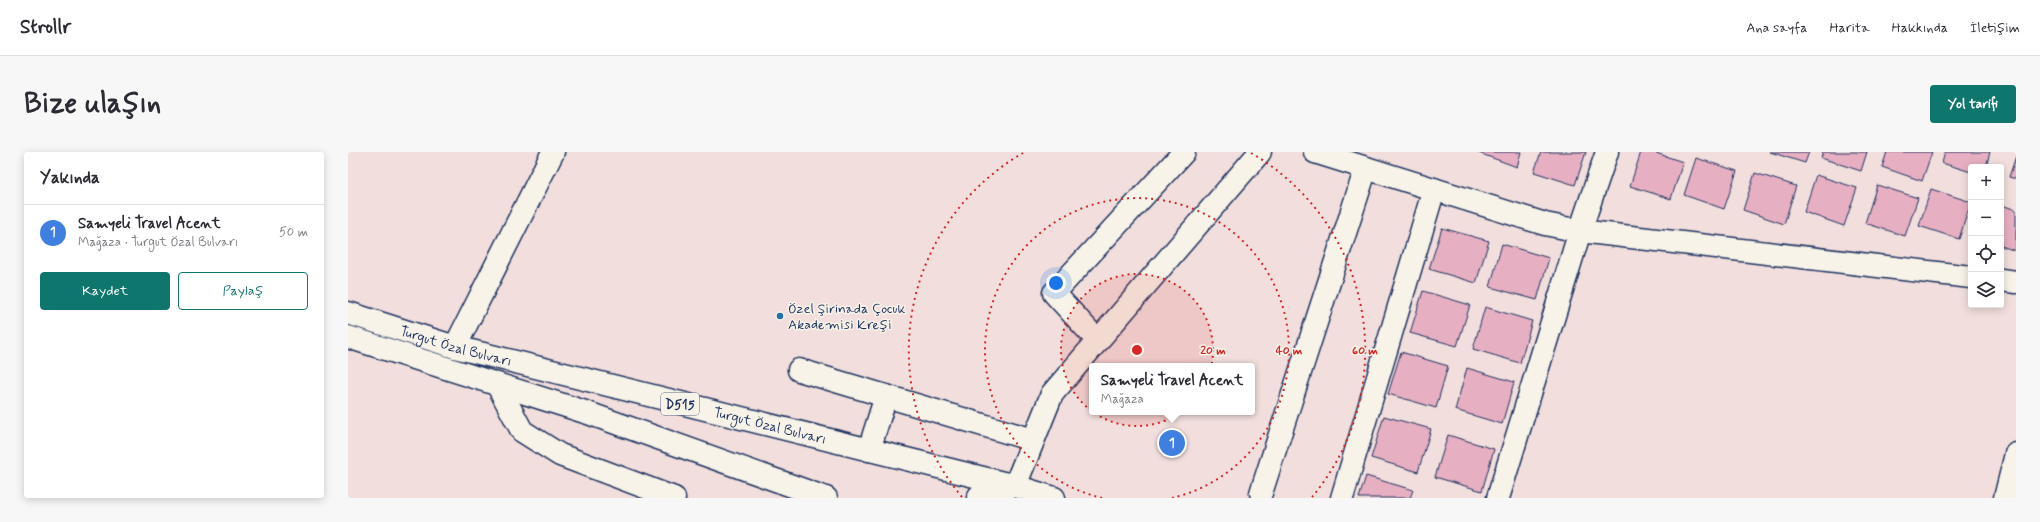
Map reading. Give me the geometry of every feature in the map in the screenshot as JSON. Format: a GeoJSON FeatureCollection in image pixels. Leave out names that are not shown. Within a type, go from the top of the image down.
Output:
{"type":"FeatureCollection","features":[{"type":"Feature","properties":{"kind":"main road"},"geometry":{"type":"LineString","coordinates":[[455,347],[553,152]]}},
{"type":"Feature","properties":{"kind":"main road"},"geometry":{"type":"LineString","coordinates":[[1098,341],[1054,293],[1184,152]]}},
{"type":"Feature","properties":{"kind":"main road"},"geometry":{"type":"LineString","coordinates":[[978,498],[979,496],[1014,486],[1052,394],[1260,152]]}},
{"type":"Feature","properties":{"kind":"main road"},"geometry":{"type":"LineString","coordinates":[[1315,152],[1545,224],[1580,231],[1968,276]]}},
{"type":"Feature","properties":{"kind":"main road"},"geometry":{"type":"LineString","coordinates":[[1498,498],[1580,231],[1607,152]]}},
{"type":"Feature","properties":{"kind":"main road"},"geometry":{"type":"LineString","coordinates":[[1261,493],[1366,168]]}},
{"type":"Feature","properties":{"kind":"main road"},"geometry":{"type":"LineString","coordinates":[[1342,498],[1434,189]]}},
{"type":"Feature","properties":{"kind":"main road"},"geometry":{"type":"LineString","coordinates":[[2004,280],[2016,282]]}},
{"type":"Feature","properties":{"kind":"main road","name":"Turgut Özal Bulvarı"},"geometry":{"type":"LineString","coordinates":[[348,313],[455,347],[1014,486],[1054,498]]}},
{"type":"Feature","properties":{"kind":"main road","name":"Turgut Özal Bulvarı"},"geometry":{"type":"LineString","coordinates":[[348,337],[585,412],[826,498]]}},
{"type":"Feature","properties":{"kind":"main road"},"geometry":{"type":"LineString","coordinates":[[799,370],[1033,440]]}},
{"type":"Feature","properties":{"kind":"main road"},"geometry":{"type":"LineString","coordinates":[[497,384],[522,431],[560,455],[674,498]]}},
{"type":"Feature","properties":{"kind":"main road"},"geometry":{"type":"LineString","coordinates":[[869,450],[886,396]]}},
{"type":"Feature","properties":{"kind":"main road"},"geometry":{"type":"LineString","coordinates":[[2005,498],[2016,454]]}},
{"type":"Feature","properties":{"kind":"building"},"geometry":{"type":"Polygon","coordinates":[[[1476,152],[1521,152],[1517,167],[1476,152]]]}},
{"type":"Feature","properties":{"kind":"building"},"geometry":{"type":"Polygon","coordinates":[[[1541,152],[1586,152],[1575,185],[1534,172],[1541,152]]]}},
{"type":"Feature","properties":{"kind":"building"},"geometry":{"type":"Polygon","coordinates":[[[1641,152],[1653,152],[1683,162],[1671,199],[1630,186],[1641,152]]]}},
{"type":"Feature","properties":{"kind":"building"},"geometry":{"type":"Polygon","coordinates":[[[1770,152],[1809,152],[1805,163],[1770,152]]]}},
{"type":"Feature","properties":{"kind":"building"},"geometry":{"type":"Polygon","coordinates":[[[1823,152],[1867,152],[1861,171],[1821,158],[1823,152]]]}},
{"type":"Feature","properties":{"kind":"building"},"geometry":{"type":"Polygon","coordinates":[[[1887,152],[1932,152],[1922,181],[1882,167],[1887,152]]]}},
{"type":"Feature","properties":{"kind":"building"},"geometry":{"type":"Polygon","coordinates":[[[1945,152],[1990,152],[1987,164],[1968,164],[1968,171],[1942,163],[1945,152]]]}},
{"type":"Feature","properties":{"kind":"building"},"geometry":{"type":"Polygon","coordinates":[[[2016,156],[2016,179],[2009,177],[2016,156]]]}},
{"type":"Feature","properties":{"kind":"building"},"geometry":{"type":"Polygon","coordinates":[[[1696,158],[1737,171],[1724,209],[1684,195],[1696,158]]]}},
{"type":"Feature","properties":{"kind":"building"},"geometry":{"type":"Polygon","coordinates":[[[1755,173],[1796,186],[1784,224],[1743,210],[1755,173]]]}},
{"type":"Feature","properties":{"kind":"building"},"geometry":{"type":"Polygon","coordinates":[[[1816,175],[1857,188],[1844,226],[1804,212],[1816,175]]]}},
{"type":"Feature","properties":{"kind":"building"},"geometry":{"type":"Polygon","coordinates":[[[1877,185],[1918,198],[1905,236],[1865,223],[1877,185]]]}},
{"type":"Feature","properties":{"kind":"building"},"geometry":{"type":"Polygon","coordinates":[[[1931,189],[1968,201],[1968,211],[1959,239],[1919,226],[1931,189]]]}},
{"type":"Feature","properties":{"kind":"building"},"geometry":{"type":"Polygon","coordinates":[[[2004,206],[2016,210],[2016,251],[2004,247],[2004,206]]]}},
{"type":"Feature","properties":{"kind":"building"},"geometry":{"type":"Polygon","coordinates":[[[1442,228],[1489,241],[1476,283],[1429,269],[1442,228]]]}},
{"type":"Feature","properties":{"kind":"building"},"geometry":{"type":"Polygon","coordinates":[[[1502,244],[1549,258],[1537,300],[1490,287],[1502,244]]]}},
{"type":"Feature","properties":{"kind":"building"},"geometry":{"type":"Polygon","coordinates":[[[1423,291],[1470,305],[1457,346],[1410,333],[1423,291]]]}},
{"type":"Feature","properties":{"kind":"building"},"geometry":{"type":"Polygon","coordinates":[[[1485,307],[1532,321],[1520,363],[1473,349],[1485,307]]]}},
{"type":"Feature","properties":{"kind":"building"},"geometry":{"type":"Polygon","coordinates":[[[1401,352],[1448,366],[1436,408],[1388,394],[1401,352]]]}},
{"type":"Feature","properties":{"kind":"building"},"geometry":{"type":"Polygon","coordinates":[[[1467,368],[1514,382],[1502,424],[1455,410],[1467,368]]]}},
{"type":"Feature","properties":{"kind":"building"},"geometry":{"type":"Polygon","coordinates":[[[1384,416],[1431,429],[1418,472],[1371,458],[1384,416]]]}},
{"type":"Feature","properties":{"kind":"building"},"geometry":{"type":"Polygon","coordinates":[[[1448,435],[1494,449],[1482,491],[1435,477],[1448,435]]]}},
{"type":"Feature","properties":{"kind":"building"},"geometry":{"type":"Polygon","coordinates":[[[1366,476],[1413,490],[1410,498],[1359,498],[1366,476]]]}},
{"type":"Feature","properties":{"kind":"place","name":"Özel Şirinada Çocuk Akademisi Kreşi"},"geometry":{"type":"Point","coordinates":[780,316]}},
{"type":"Feature","properties":{"kind":"place","name":"Samyeli Travel Acent"},"geometry":{"type":"Point","coordinates":[1172,443]}}]}
